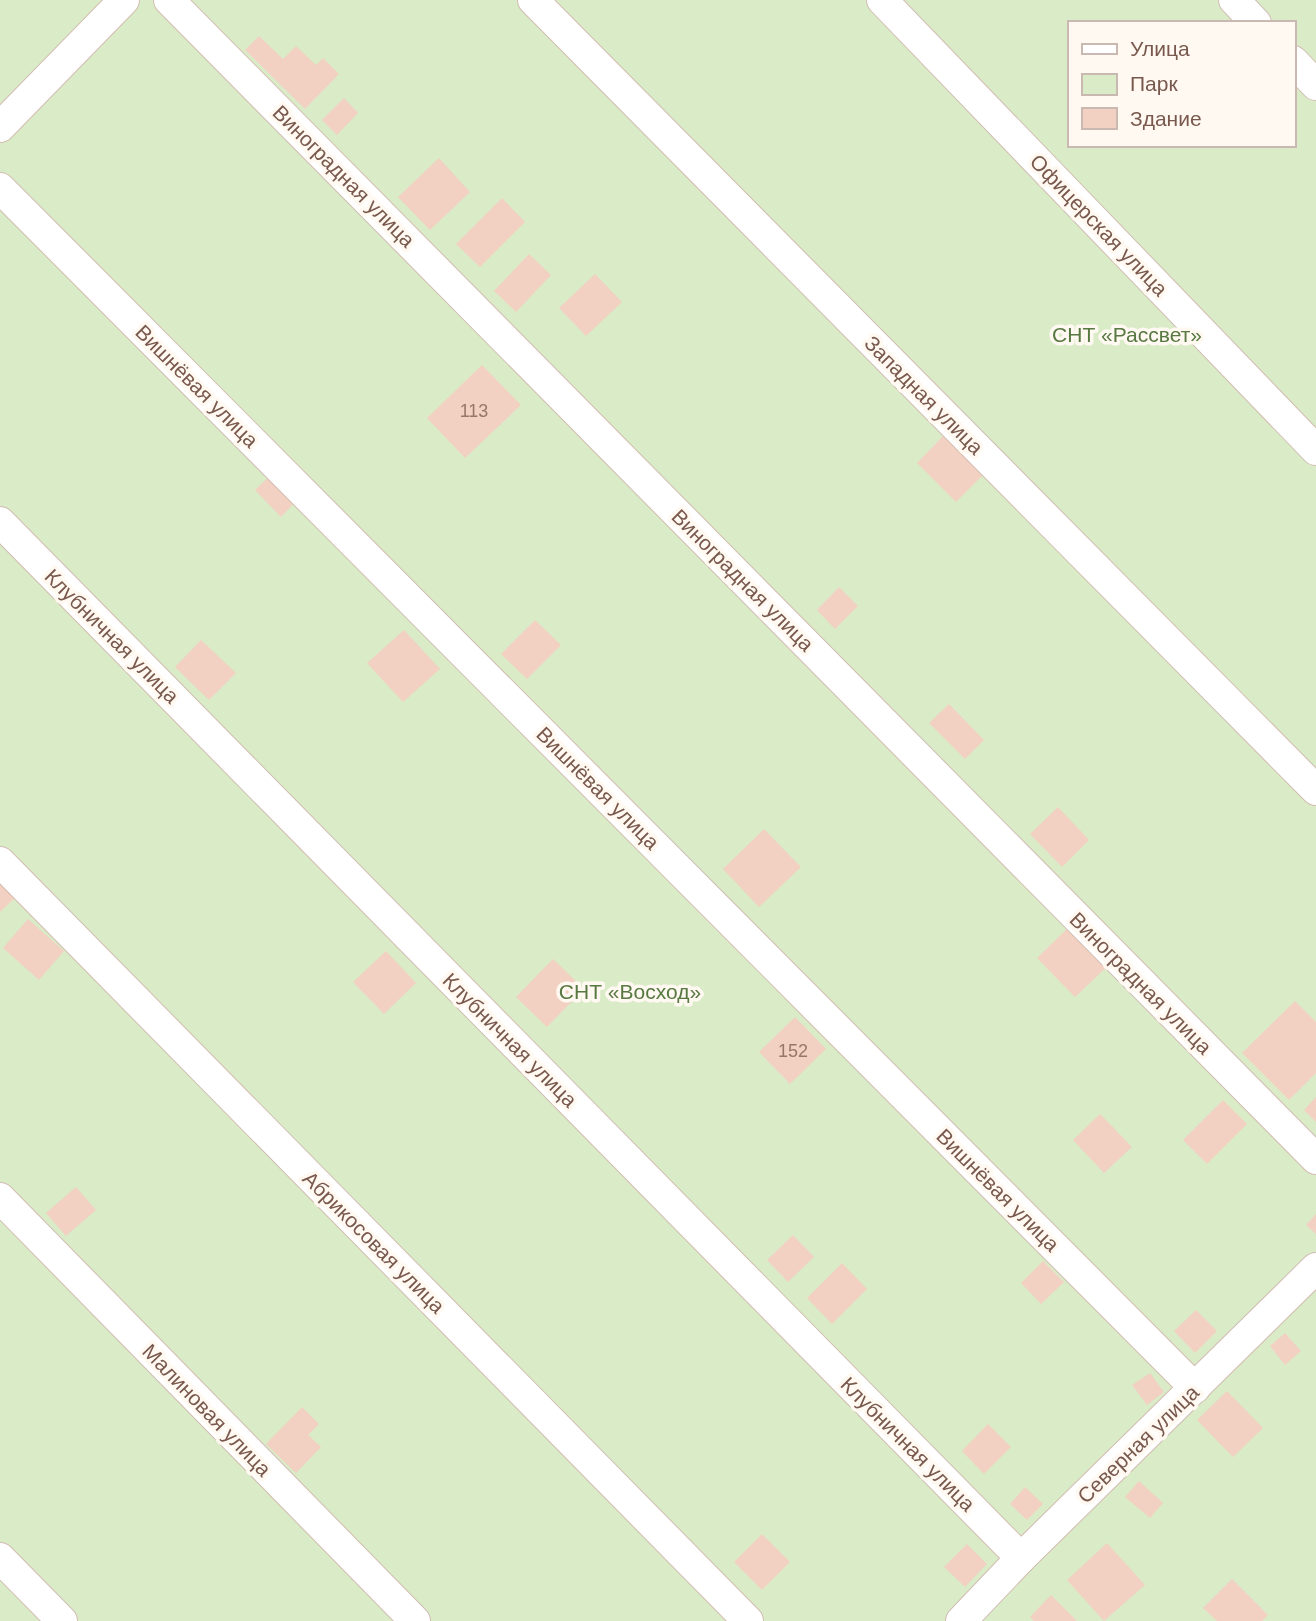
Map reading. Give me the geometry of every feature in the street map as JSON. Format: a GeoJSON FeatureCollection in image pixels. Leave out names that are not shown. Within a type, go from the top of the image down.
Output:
{"type":"FeatureCollection","features":[{"type":"Feature","properties":{"kind":"street"},"geometry":{"type":"LineString","coordinates":[[0,127],[124,0]]}},
{"type":"Feature","properties":{"kind":"street","name":"Виноградная улица"},"geometry":{"type":"LineString","coordinates":[[169,0],[1316,1159]]}},
{"type":"Feature","properties":{"kind":"street","name":"Западная улица"},"geometry":{"type":"LineString","coordinates":[[533,0],[1316,790]]}},
{"type":"Feature","properties":{"kind":"street","name":"Офицерская улица"},"geometry":{"type":"LineString","coordinates":[[882,0],[1316,450]]}},
{"type":"Feature","properties":{"kind":"street"},"geometry":{"type":"LineString","coordinates":[[1234,0],[1254,21]]}},
{"type":"Feature","properties":{"kind":"street"},"geometry":{"type":"LineString","coordinates":[[1295,63],[1316,85]]}},
{"type":"Feature","properties":{"kind":"street","name":"Вишнёвая улица"},"geometry":{"type":"LineString","coordinates":[[0,188],[1195,1388]]}},
{"type":"Feature","properties":{"kind":"street","name":"Клубничная улица"},"geometry":{"type":"LineString","coordinates":[[0,522],[1021,1558]]}},
{"type":"Feature","properties":{"kind":"street","name":"Абрикосовая улица"},"geometry":{"type":"LineString","coordinates":[[0,862],[748,1621]]}},
{"type":"Feature","properties":{"kind":"street","name":"Малиновая улица"},"geometry":{"type":"LineString","coordinates":[[0,1198],[415,1621]]}},
{"type":"Feature","properties":{"kind":"street","name":"Северная улица"},"geometry":{"type":"LineString","coordinates":[[961,1621],[1021,1558],[1316,1268]]}},
{"type":"Feature","properties":{"kind":"street"},"geometry":{"type":"LineString","coordinates":[[0,1559],[62,1621]]}},
{"type":"Feature","properties":{"kind":"green space","name":"СНТ «Восход»"},"geometry":{"type":"Polygon","coordinates":[[[0,0],[1316,0],[1316,1621],[0,1621],[0,0]]]}},
{"type":"Feature","properties":{"kind":"building"},"geometry":{"type":"Polygon","coordinates":[[[259,36],[283,59],[296,46],[316,65],[323,58],[339,74],[305,109],[245,50],[259,36]]]}},
{"type":"Feature","properties":{"kind":"building"},"geometry":{"type":"Polygon","coordinates":[[[344,98],[358,113],[337,135],[322,120],[344,98]]]}},
{"type":"Feature","properties":{"kind":"building"},"geometry":{"type":"Polygon","coordinates":[[[439,158],[470,192],[430,230],[398,197],[439,158]]]}},
{"type":"Feature","properties":{"kind":"building"},"geometry":{"type":"Polygon","coordinates":[[[502,198],[525,222],[480,267],[456,244],[502,198]]]}},
{"type":"Feature","properties":{"kind":"building"},"geometry":{"type":"Polygon","coordinates":[[[529,254],[551,275],[516,312],[494,291],[529,254]]]}},
{"type":"Feature","properties":{"kind":"building"},"geometry":{"type":"Polygon","coordinates":[[[595,274],[622,302],[586,336],[559,308],[595,274]]]}},
{"type":"Feature","properties":{"kind":"building"},"geometry":{"type":"Polygon","coordinates":[[[482,365],[521,405],[465,458],[427,418],[482,365]]]}},
{"type":"Feature","properties":{"kind":"building"},"geometry":{"type":"Polygon","coordinates":[[[948,431],[988,470],[956,502],[917,463],[948,431]]]}},
{"type":"Feature","properties":{"kind":"building"},"geometry":{"type":"Polygon","coordinates":[[[274,472],[299,498],[281,517],[255,490],[274,472]]]}},
{"type":"Feature","properties":{"kind":"building"},"geometry":{"type":"Polygon","coordinates":[[[839,587],[858,606],[835,629],[817,610],[839,587]]]}},
{"type":"Feature","properties":{"kind":"building"},"geometry":{"type":"Polygon","coordinates":[[[535,620],[561,645],[527,679],[501,654],[535,620]]]}},
{"type":"Feature","properties":{"kind":"building"},"geometry":{"type":"Polygon","coordinates":[[[404,630],[440,669],[403,702],[367,663],[404,630]]]}},
{"type":"Feature","properties":{"kind":"building"},"geometry":{"type":"Polygon","coordinates":[[[201,640],[236,673],[209,700],[175,667],[201,640]]]}},
{"type":"Feature","properties":{"kind":"building"},"geometry":{"type":"Polygon","coordinates":[[[949,704],[984,740],[965,759],[929,723],[949,704]]]}},
{"type":"Feature","properties":{"kind":"building"},"geometry":{"type":"Polygon","coordinates":[[[1058,807],[1089,840],[1062,867],[1030,834],[1058,807]]]}},
{"type":"Feature","properties":{"kind":"building"},"geometry":{"type":"Polygon","coordinates":[[[764,829],[801,867],[759,907],[723,869],[764,829]]]}},
{"type":"Feature","properties":{"kind":"building"},"geometry":{"type":"Polygon","coordinates":[[[0,879],[17,896],[0,912],[0,879]]]}},
{"type":"Feature","properties":{"kind":"building"},"geometry":{"type":"Polygon","coordinates":[[[28,919],[64,951],[39,980],[3,948],[28,919]]]}},
{"type":"Feature","properties":{"kind":"building"},"geometry":{"type":"Polygon","coordinates":[[[1073,923],[1111,963],[1075,997],[1037,958],[1073,923]]]}},
{"type":"Feature","properties":{"kind":"building"},"geometry":{"type":"Polygon","coordinates":[[[386,951],[416,983],[384,1014],[353,982],[386,951]]]}},
{"type":"Feature","properties":{"kind":"building"},"geometry":{"type":"Polygon","coordinates":[[[553,959],[584,989],[547,1027],[516,997],[553,959]]]}},
{"type":"Feature","properties":{"kind":"building"},"geometry":{"type":"Polygon","coordinates":[[[1295,1001],[1316,1022],[1316,1073],[1289,1100],[1242,1053],[1295,1001]]]}},
{"type":"Feature","properties":{"kind":"building"},"geometry":{"type":"Polygon","coordinates":[[[795,1017],[826,1049],[790,1084],[759,1052],[795,1017]]]}},
{"type":"Feature","properties":{"kind":"building"},"geometry":{"type":"Polygon","coordinates":[[[1316,1097],[1316,1122],[1304,1110],[1316,1097]]]}},
{"type":"Feature","properties":{"kind":"building"},"geometry":{"type":"Polygon","coordinates":[[[1223,1100],[1247,1124],[1207,1164],[1183,1140],[1223,1100]]]}},
{"type":"Feature","properties":{"kind":"building"},"geometry":{"type":"Polygon","coordinates":[[[1100,1114],[1132,1147],[1104,1173],[1073,1140],[1100,1114]]]}},
{"type":"Feature","properties":{"kind":"building"},"geometry":{"type":"Polygon","coordinates":[[[76,1187],[96,1210],[66,1236],[46,1213],[76,1187]]]}},
{"type":"Feature","properties":{"kind":"building"},"geometry":{"type":"Polygon","coordinates":[[[1316,1214],[1316,1234],[1306,1225],[1316,1214]]]}},
{"type":"Feature","properties":{"kind":"building"},"geometry":{"type":"Polygon","coordinates":[[[793,1235],[814,1257],[788,1282],[767,1260],[793,1235]]]}},
{"type":"Feature","properties":{"kind":"building"},"geometry":{"type":"Polygon","coordinates":[[[1043,1261],[1064,1282],[1041,1304],[1021,1283],[1043,1261]]]}},
{"type":"Feature","properties":{"kind":"building"},"geometry":{"type":"Polygon","coordinates":[[[842,1263],[867,1289],[832,1324],[807,1298],[842,1263]]]}},
{"type":"Feature","properties":{"kind":"building"},"geometry":{"type":"Polygon","coordinates":[[[1196,1310],[1217,1331],[1195,1353],[1174,1331],[1196,1310]]]}},
{"type":"Feature","properties":{"kind":"building"},"geometry":{"type":"Polygon","coordinates":[[[1285,1333],[1301,1351],[1285,1365],[1270,1346],[1285,1333]]]}},
{"type":"Feature","properties":{"kind":"building"},"geometry":{"type":"Polygon","coordinates":[[[1150,1373],[1164,1392],[1147,1405],[1132,1385],[1150,1373]]]}},
{"type":"Feature","properties":{"kind":"building"},"geometry":{"type":"Polygon","coordinates":[[[1227,1391],[1263,1428],[1233,1457],[1197,1420],[1227,1391]]]}},
{"type":"Feature","properties":{"kind":"building"},"geometry":{"type":"Polygon","coordinates":[[[302,1407],[319,1424],[308,1435],[321,1447],[296,1473],[266,1444],[302,1407]]]}},
{"type":"Feature","properties":{"kind":"building"},"geometry":{"type":"Polygon","coordinates":[[[988,1424],[1011,1447],[984,1474],[962,1451],[988,1424]]]}},
{"type":"Feature","properties":{"kind":"building"},"geometry":{"type":"Polygon","coordinates":[[[1139,1481],[1163,1503],[1150,1518],[1125,1497],[1139,1481]]]}},
{"type":"Feature","properties":{"kind":"building"},"geometry":{"type":"Polygon","coordinates":[[[1025,1487],[1043,1504],[1027,1520],[1010,1504],[1025,1487]]]}},
{"type":"Feature","properties":{"kind":"building"},"geometry":{"type":"Polygon","coordinates":[[[762,1534],[790,1562],[762,1590],[734,1562],[762,1534]]]}},
{"type":"Feature","properties":{"kind":"building"},"geometry":{"type":"Polygon","coordinates":[[[1107,1543],[1145,1585],[1104,1621],[1067,1580],[1107,1543]]]}},
{"type":"Feature","properties":{"kind":"building"},"geometry":{"type":"Polygon","coordinates":[[[967,1544],[987,1564],[965,1587],[944,1567],[967,1544]]]}},
{"type":"Feature","properties":{"kind":"building"},"geometry":{"type":"Polygon","coordinates":[[[1232,1579],[1268,1615],[1262,1621],[1217,1621],[1203,1608],[1232,1579]]]}},
{"type":"Feature","properties":{"kind":"building"},"geometry":{"type":"Polygon","coordinates":[[[1051,1595],[1077,1621],[1034,1621],[1030,1617],[1051,1595]]]}},
{"type":"Feature","properties":{"kind":"park label","name":"СНТ «Рассвет»"},"geometry":{"type":"Point","coordinates":[1127,334]}}]}
